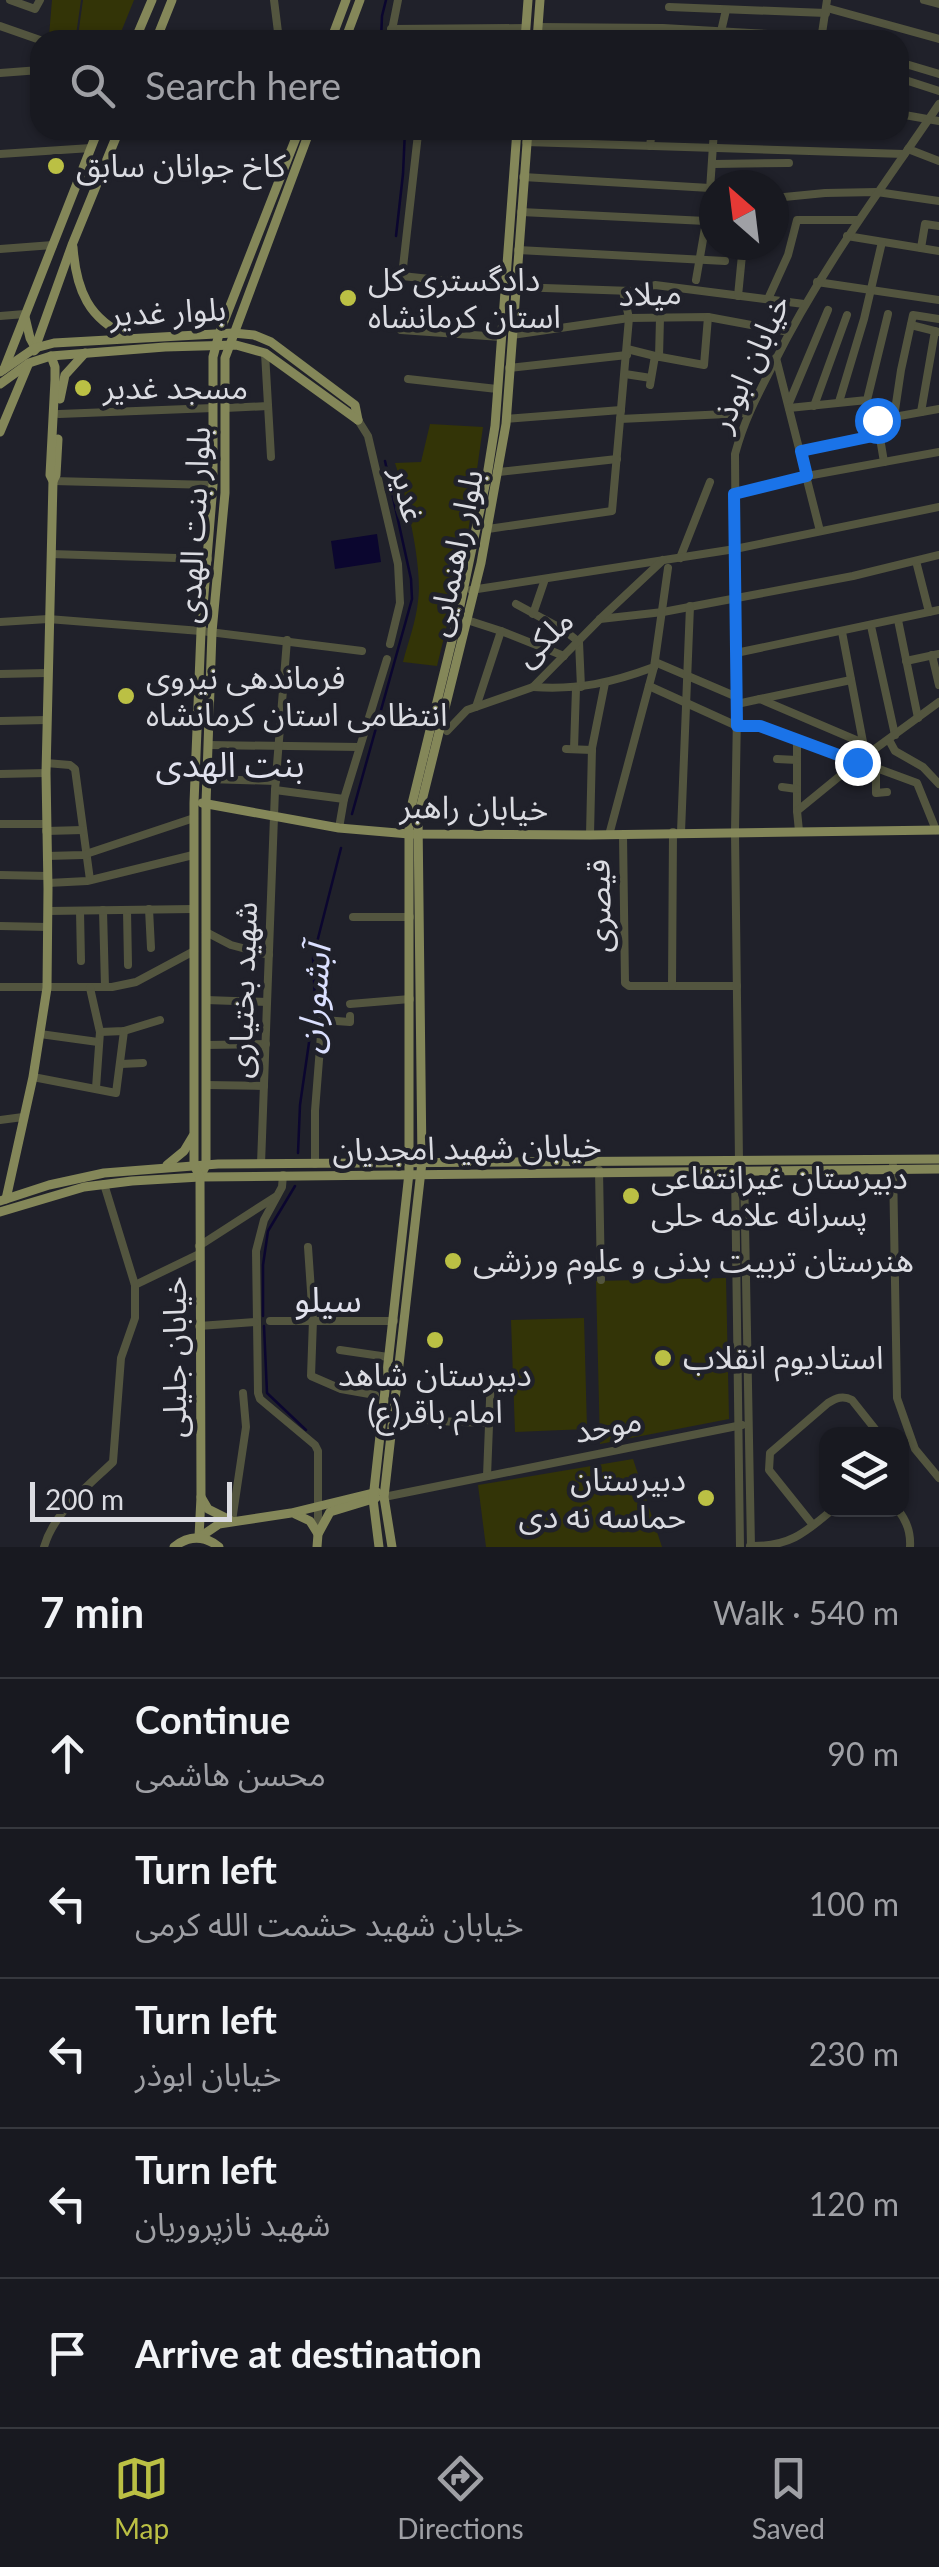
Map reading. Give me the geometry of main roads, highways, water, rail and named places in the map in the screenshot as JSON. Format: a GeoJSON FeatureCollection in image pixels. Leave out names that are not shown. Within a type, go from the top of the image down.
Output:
{"type":"FeatureCollection","features":[{"type":"Feature","properties":{"kind":"main road"},"geometry":{"type":"LineString","coordinates":[[139,30],[152,0]]}},
{"type":"Feature","properties":{"kind":"main road"},"geometry":{"type":"LineString","coordinates":[[160,30],[172,0]]}},
{"type":"Feature","properties":{"kind":"main road"},"geometry":{"type":"LineString","coordinates":[[336,30],[346,0]]}},
{"type":"Feature","properties":{"kind":"main road"},"geometry":{"type":"LineString","coordinates":[[349,30],[360,0]]}},
{"type":"Feature","properties":{"kind":"main road"},"geometry":{"type":"LineString","coordinates":[[526,30],[528,0]]}},
{"type":"Feature","properties":{"kind":"main road"},"geometry":{"type":"LineString","coordinates":[[537,30],[540,0]]}},
{"type":"Feature","properties":{"kind":"main road"},"geometry":{"type":"LineString","coordinates":[[0,383],[94,140]]}},
{"type":"Feature","properties":{"kind":"main road"},"geometry":{"type":"LineString","coordinates":[[0,432],[115,140]]}},
{"type":"Feature","properties":{"kind":"main road","name":"بلوار بنت الهدی"},"geometry":{"type":"LineString","coordinates":[[200,1176],[206,1164],[207,631],[215,346],[295,140]]}},
{"type":"Feature","properties":{"kind":"main road","name":"بلوار بنت الهدی"},"geometry":{"type":"LineString","coordinates":[[194,1165],[194,803],[207,631],[225,493],[225,358],[306,140]]}},
{"type":"Feature","properties":{"kind":"main road","name":"بلوار راهنمایی"},"geometry":{"type":"LineString","coordinates":[[415,1168],[410,999],[414,834],[467,620],[506,336],[516,140]]}},
{"type":"Feature","properties":{"kind":"main road","name":"بلوار راهنمایی"},"geometry":{"type":"LineString","coordinates":[[510,287],[518,250],[526,140]]}},
{"type":"Feature","properties":{"kind":"main road"},"geometry":{"type":"LineString","coordinates":[[72,245],[76,279],[86,300],[99,318],[132,338]]}},
{"type":"Feature","properties":{"kind":"main road"},"geometry":{"type":"LineString","coordinates":[[25,314],[35,348],[50,356],[55,367],[50,475],[53,481]]}},
{"type":"Feature","properties":{"kind":"main road","name":"بلوار غدیر"},"geometry":{"type":"LineString","coordinates":[[29,363],[85,352],[244,346],[265,353],[358,420],[354,404],[271,342],[254,335],[233,332],[54,342],[35,348]]}},
{"type":"Feature","properties":{"kind":"main road","name":"بلوار راهنمایی"},"geometry":{"type":"LineString","coordinates":[[415,1168],[414,834],[410,816],[488,530],[506,420],[510,368],[506,336]]}},
{"type":"Feature","properties":{"kind":"main road"},"geometry":{"type":"LineString","coordinates":[[2,370],[35,348]]}},
{"type":"Feature","properties":{"kind":"main road"},"geometry":{"type":"LineString","coordinates":[[3,1200],[33,1077],[47,988],[47,673],[53,481],[62,380],[85,352]]}},
{"type":"Feature","properties":{"kind":"main road"},"geometry":{"type":"LineString","coordinates":[[0,383],[29,363]]}},
{"type":"Feature","properties":{"kind":"main road","name":"خیابان راهبر"},"geometry":{"type":"LineString","coordinates":[[194,803],[339,828],[414,834],[938,830]]}},
{"type":"Feature","properties":{"kind":"main road"},"geometry":{"type":"LineString","coordinates":[[194,1026],[206,1026]]}},
{"type":"Feature","properties":{"kind":"main road"},"geometry":{"type":"LineString","coordinates":[[165,1167],[184,1151],[194,1134]]}},
{"type":"Feature","properties":{"kind":"main road","name":"خیابان شهید امجدیان"},"geometry":{"type":"LineString","coordinates":[[0,1212],[54,1194],[104,1184],[200,1176],[415,1168],[893,1165],[939,1160]]}},
{"type":"Feature","properties":{"kind":"main road","name":"خیابان شهید امجدیان"},"geometry":{"type":"LineString","coordinates":[[3,1200],[74,1178],[165,1167],[314,1164],[415,1168]]}},
{"type":"Feature","properties":{"kind":"main road"},"geometry":{"type":"LineString","coordinates":[[194,1165],[200,1176]]}},
{"type":"Feature","properties":{"kind":"main road","name":"خیابان شهید امجدیان"},"geometry":{"type":"LineString","coordinates":[[893,1165],[939,1169]]}},
{"type":"Feature","properties":{"kind":"main road"},"geometry":{"type":"LineString","coordinates":[[378,1545],[388,1357],[415,1168]]}},
{"type":"Feature","properties":{"kind":"main road"},"geometry":{"type":"LineString","coordinates":[[392,1547],[379,1495],[395,1416],[415,1168]]}},
{"type":"Feature","properties":{"kind":"main road","name":"خیابان جلیلی"},"geometry":{"type":"LineString","coordinates":[[199,1537],[200,1176]]}},
{"type":"Feature","properties":{"kind":"main road"},"geometry":{"type":"LineString","coordinates":[[174,1547],[182,1540],[199,1537],[214,1526],[232,1521],[379,1495]]}},
{"type":"Feature","properties":{"kind":"main road"},"geometry":{"type":"LineString","coordinates":[[318,1547],[318,1534],[327,1515],[379,1495]]}},
{"type":"Feature","properties":{"kind":"main road"},"geometry":{"type":"LineString","coordinates":[[201,1496],[208,1509],[232,1521]]}},
{"type":"Feature","properties":{"kind":"main road"},"geometry":{"type":"LineString","coordinates":[[292,1513],[310,1521],[318,1534]]}},
{"type":"Feature","properties":{"kind":"main road"},"geometry":{"type":"LineString","coordinates":[[199,1537],[220,1547]]}},
{"type":"Feature","properties":{"kind":"waterway","name":"آبشوران"},"geometry":{"type":"LineString","coordinates":[[381,30],[386,0]]}},
{"type":"Feature","properties":{"kind":"waterway","name":"آبشوران"},"geometry":{"type":"LineString","coordinates":[[396,236],[405,140]]}},
{"type":"Feature","properties":{"kind":"waterway","name":"آبشوران"},"geometry":{"type":"LineString","coordinates":[[352,814],[412,599],[385,461]]}},
{"type":"Feature","properties":{"kind":"waterway","name":"آبشوران"},"geometry":{"type":"LineString","coordinates":[[298,1153],[300,1105],[315,1001],[313,958],[341,848]]}},
{"type":"Feature","properties":{"kind":"waterway","name":"آبشوران"},"geometry":{"type":"LineString","coordinates":[[263,1316],[268,1231],[295,1186]]}},
{"type":"Feature","properties":{"kind":"waterway","name":"آبشوران"},"geometry":{"type":"LineString","coordinates":[[264,1326],[267,1393],[306,1430]]}},
{"type":"Feature","properties":{"kind":"place","name":"کاخ جوانان سابق"},"geometry":{"type":"Point","coordinates":[56,166]}},
{"type":"Feature","properties":{"kind":"place","name":"دادگستری کل استان کرمانشاه"},"geometry":{"type":"Point","coordinates":[348,298]}},
{"type":"Feature","properties":{"kind":"place","name":"مسجد غدیر"},"geometry":{"type":"Point","coordinates":[83,388]}},
{"type":"Feature","properties":{"kind":"place","name":"فرماندهی نیروی انتظامی استان کرمانشاه"},"geometry":{"type":"Point","coordinates":[126,696]}},
{"type":"Feature","properties":{"kind":"place","name":"دبیرستان غیرانتفاعی پسرانه علامه حلی"},"geometry":{"type":"Point","coordinates":[631,1196]}},
{"type":"Feature","properties":{"kind":"place","name":"هنرستان تربیت بدنی و علوم ورزشی"},"geometry":{"type":"Point","coordinates":[453,1261]}},
{"type":"Feature","properties":{"kind":"place","name":"دبیرستان شاهد امام باقر(ع)"},"geometry":{"type":"Point","coordinates":[435,1340]}},
{"type":"Feature","properties":{"kind":"place","name":"استادیوم انقلاب"},"geometry":{"type":"Point","coordinates":[663,1358]}},
{"type":"Feature","properties":{"kind":"place","name":"دبیرستان حماسه نه دی"},"geometry":{"type":"Point","coordinates":[706,1498]}},
{"type":"Feature","properties":{"kind":"district","name":"بنت الهدی"},"geometry":{"type":"Point","coordinates":[230,765]}},
{"type":"Feature","properties":{"kind":"district","name":"سیلو"},"geometry":{"type":"Point","coordinates":[328,1300]}}]}
